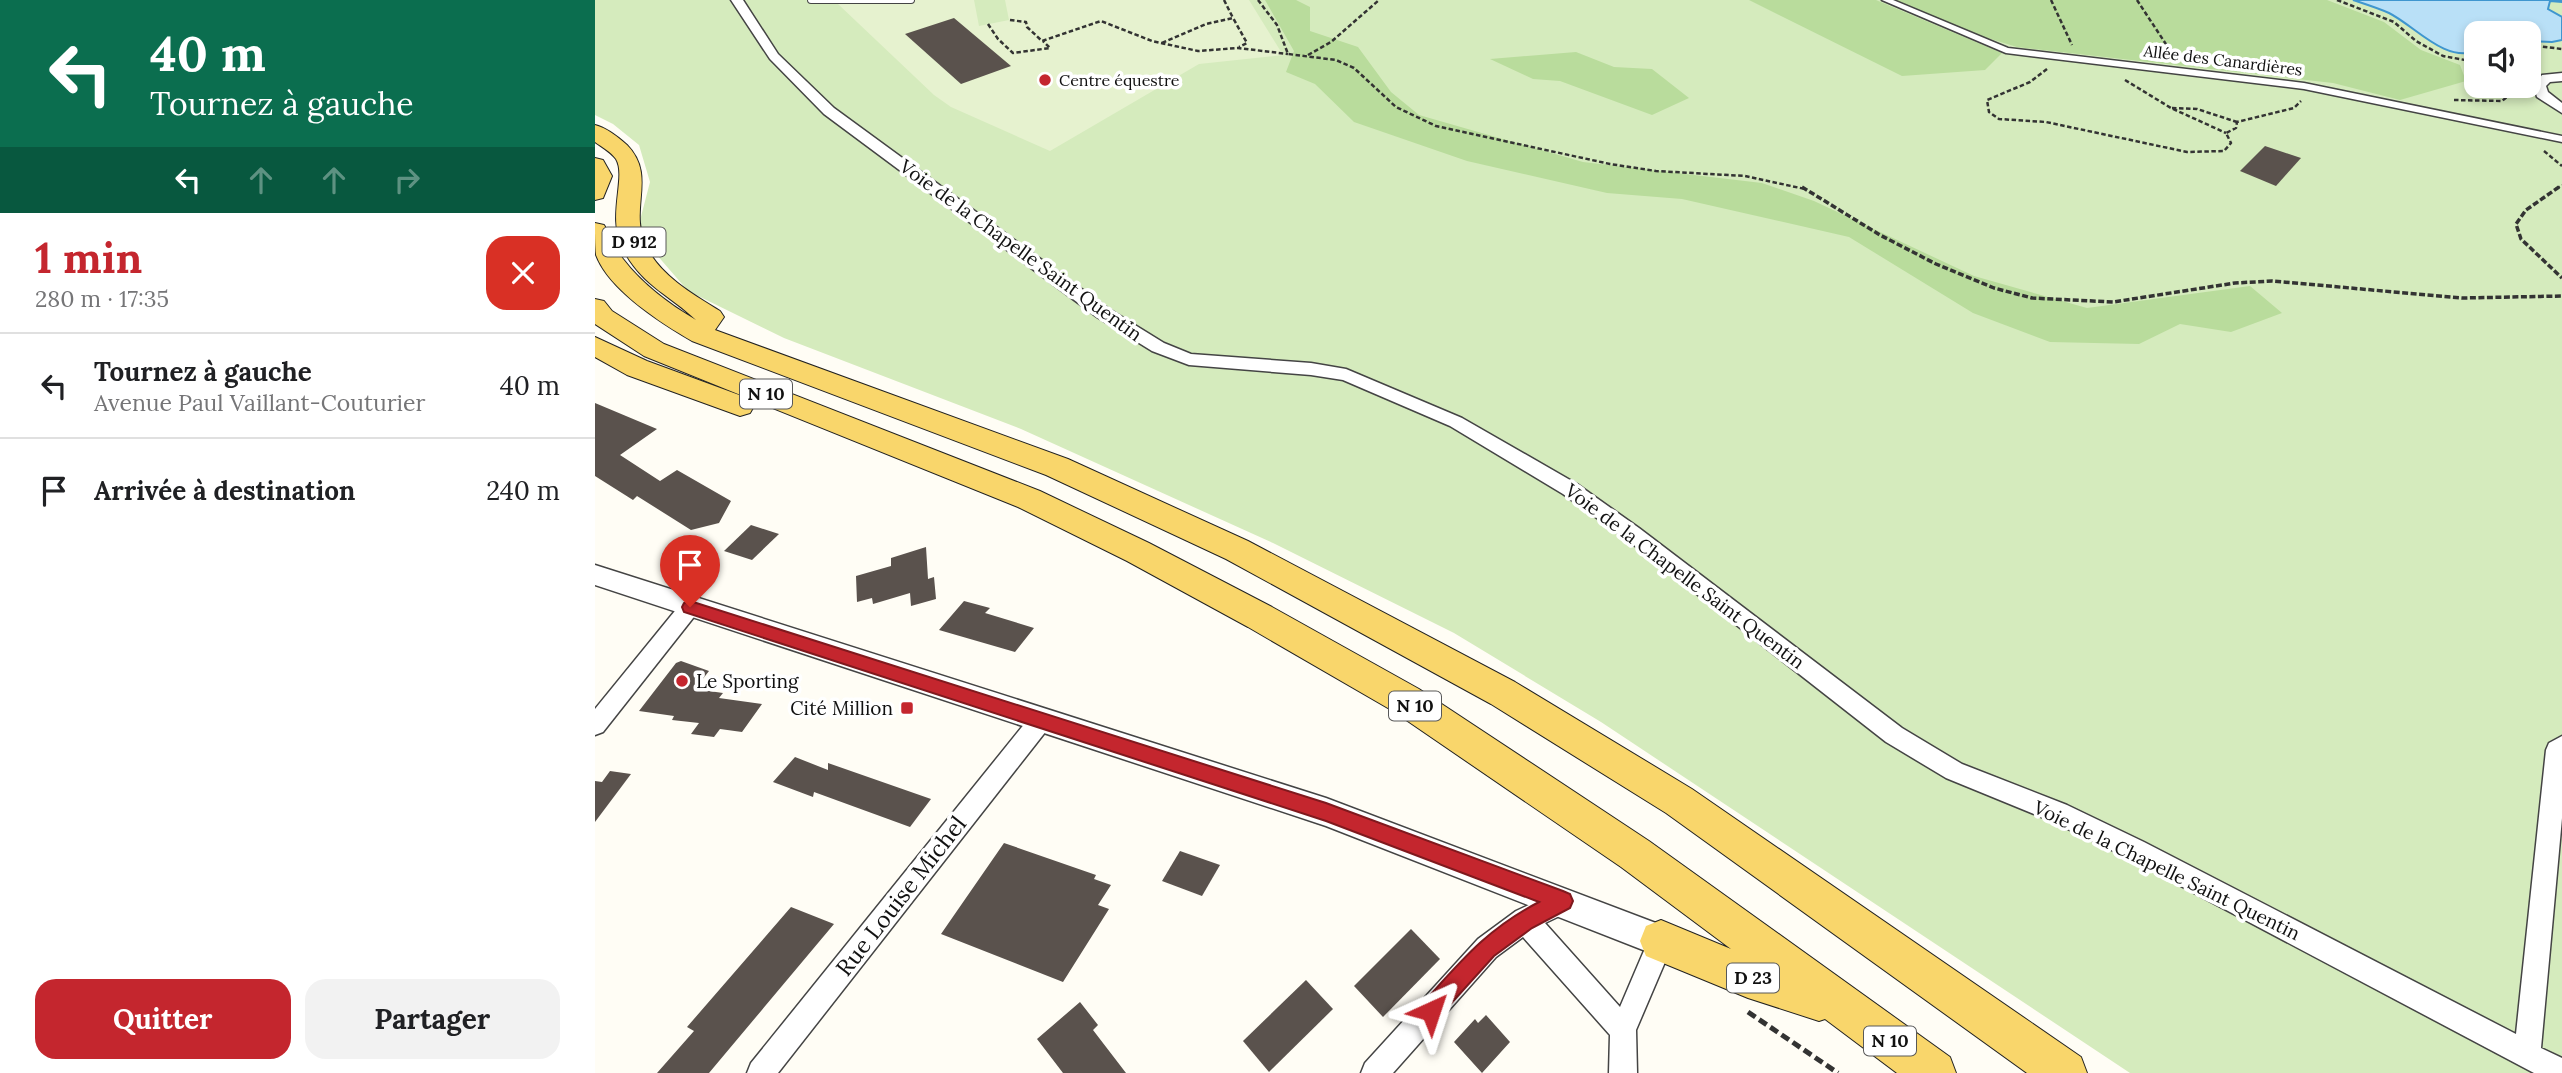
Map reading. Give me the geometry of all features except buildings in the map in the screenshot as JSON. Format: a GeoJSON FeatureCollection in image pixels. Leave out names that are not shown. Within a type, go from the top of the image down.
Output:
{"type":"FeatureCollection","features":[{"type":"Feature","properties":{"kind":"main road","name":"D 912"},"geometry":{"type":"LineString","coordinates":[[595,132],[615,144],[627,156],[632,166],[633,179],[626,214],[629,235],[646,265],[678,297],[711,317],[701,335]]}},
{"type":"Feature","properties":{"kind":"main road"},"geometry":{"type":"LineString","coordinates":[[595,165],[601,176],[595,193]]}},
{"type":"Feature","properties":{"kind":"main road"},"geometry":{"type":"LineString","coordinates":[[595,230],[600,244],[639,294],[668,317],[701,335]]}},
{"type":"Feature","properties":{"kind":"main road","name":"N 10"},"geometry":{"type":"LineString","coordinates":[[595,307],[603,317],[654,351],[1029,499],[1138,552],[1260,617],[1406,700],[1635,854],[1934,1073]]}},
{"type":"Feature","properties":{"kind":"main road","name":"N 10"},"geometry":{"type":"LineString","coordinates":[[701,335],[1057,467],[1237,550],[1491,687],[1679,802],[2065,1073]]}},
{"type":"Feature","properties":{"kind":"main road"},"geometry":{"type":"LineString","coordinates":[[595,346],[637,368],[692,390],[872,451],[946,466]]}},
{"type":"Feature","properties":{"kind":"main road","name":"D 23"},"geometry":{"type":"LineString","coordinates":[[1661,941],[1748,977],[1847,1009]]}},
{"type":"Feature","properties":{"kind":"street","name":"Voie de la Chapelle Saint Quentin"},"geometry":{"type":"LineString","coordinates":[[737,0],[774,56],[829,111],[1103,313],[1158,347],[1189,359],[1311,369],[1346,375],[1456,422],[1570,489],[1632,533],[1894,735],[1954,771],[2059,813],[2136,850],[2562,1073]]}},
{"type":"Feature","properties":{"kind":"street","name":"Allée des Canardières"},"geometry":{"type":"LineString","coordinates":[[1886,0],[2006,50],[2304,86],[2562,139]]}},
{"type":"Feature","properties":{"kind":"street"},"geometry":{"type":"LineString","coordinates":[[2562,77],[2546,78],[2540,86],[2542,94],[2562,109]]}},
{"type":"Feature","properties":{"kind":"street","name":"D 23"},"geometry":{"type":"LineString","coordinates":[[595,575],[1326,812],[1563,901],[1661,941]]}},
{"type":"Feature","properties":{"kind":"street"},"geometry":{"type":"LineString","coordinates":[[595,725],[690,607]]}},
{"type":"Feature","properties":{"kind":"street","name":"Rue Louise Michel"},"geometry":{"type":"LineString","coordinates":[[761,1073],[1042,719]]}},
{"type":"Feature","properties":{"kind":"street"},"geometry":{"type":"LineString","coordinates":[[2527,1055],[2545,851],[2557,750],[2562,746]]}},
{"type":"Feature","properties":{"kind":"street"},"geometry":{"type":"LineString","coordinates":[[1375,1073],[1487,948],[1525,920],[1563,901]]}},
{"type":"Feature","properties":{"kind":"street"},"geometry":{"type":"LineString","coordinates":[[1525,920],[1623,1030]]}},
{"type":"Feature","properties":{"kind":"street"},"geometry":{"type":"LineString","coordinates":[[1623,1073],[1623,1030],[1661,941]]}},
{"type":"Feature","properties":{"kind":"lane"},"geometry":{"type":"LineString","coordinates":[[811,0],[911,0]]}},
{"type":"Feature","properties":{"kind":"path"},"geometry":{"type":"LineString","coordinates":[[1224,0],[1247,43],[1238,48]]}},
{"type":"Feature","properties":{"kind":"path"},"geometry":{"type":"LineString","coordinates":[[1258,0],[1278,25],[1288,54]]}},
{"type":"Feature","properties":{"kind":"path"},"geometry":{"type":"LineString","coordinates":[[1306,56],[1331,42],[1379,0]]}},
{"type":"Feature","properties":{"kind":"path"},"geometry":{"type":"LineString","coordinates":[[2051,0],[2071,38],[2075,59]]}},
{"type":"Feature","properties":{"kind":"path"},"geometry":{"type":"LineString","coordinates":[[2137,0],[2175,58],[2176,69]]}},
{"type":"Feature","properties":{"kind":"path"},"geometry":{"type":"LineString","coordinates":[[2337,0],[2394,22],[2416,41],[2443,56],[2464,61]]}},
{"type":"Feature","properties":{"kind":"path"},"geometry":{"type":"LineString","coordinates":[[1162,44],[1206,24],[1233,18]]}},
{"type":"Feature","properties":{"kind":"path"},"geometry":{"type":"LineString","coordinates":[[988,24],[998,39],[1013,53],[1050,48],[1027,27],[1026,22],[1010,20]]}},
{"type":"Feature","properties":{"kind":"path"},"geometry":{"type":"LineString","coordinates":[[1042,41],[1101,21],[1162,44],[1198,51],[1238,48],[1336,60],[1354,68],[1396,107],[1436,126],[1610,164],[1656,171],[1745,176],[1799,186],[1880,235],[1936,264],[1994,288],[2032,298],[2113,302],[2235,282],[2272,281],[2462,298],[2562,296]]}},
{"type":"Feature","properties":{"kind":"path"},"geometry":{"type":"LineString","coordinates":[[2541,47],[2562,48]]}},
{"type":"Feature","properties":{"kind":"path"},"geometry":{"type":"LineString","coordinates":[[2060,57],[2030,82],[1987,100],[1989,112],[1999,119],[2046,122],[2187,152],[2224,151],[2231,143],[2226,133],[2171,108],[2099,61]]}},
{"type":"Feature","properties":{"kind":"path"},"geometry":{"type":"LineString","coordinates":[[2171,108],[2185,106],[2206,110],[2237,122],[2294,108],[2301,102],[2304,86]]}},
{"type":"Feature","properties":{"kind":"path"},"geometry":{"type":"LineString","coordinates":[[2411,108],[2429,100],[2443,98],[2503,101],[2506,98]]}},
{"type":"Feature","properties":{"kind":"path"},"geometry":{"type":"LineString","coordinates":[[2226,133],[2236,128],[2237,122]]}},
{"type":"Feature","properties":{"kind":"path"},"geometry":{"type":"LineString","coordinates":[[2562,185],[2526,210],[2515,224],[2521,240],[2562,278]]}},
{"type":"Feature","properties":{"kind":"green space"},"geometry":{"type":"Polygon","coordinates":[[[595,0],[2562,0],[2562,1073],[2130,1073],[1601,722],[1454,633],[1273,543],[1021,429],[784,338],[688,291],[637,232],[650,182],[639,145],[613,124],[595,115],[595,0]]]}},
{"type":"Feature","properties":{"kind":"green space","name":"Centre équestre"},"geometry":{"type":"Polygon","coordinates":[[[844,0],[974,0],[979,26],[1009,20],[1005,0],[1249,0],[1283,55],[1199,64],[1050,151],[951,107],[934,95],[838,4],[844,0]]]}},
{"type":"Feature","properties":{"kind":"green space"},"geometry":{"type":"Polygon","coordinates":[[[1265,0],[1296,0],[1310,7],[1310,31],[1358,47],[1391,92],[1419,115],[1583,162],[1762,183],[1814,201],[1974,276],[2087,308],[2250,286],[2282,313],[2231,332],[2180,324],[2139,344],[2050,342],[1973,313],[1849,237],[1682,199],[1607,193],[1467,161],[1354,122],[1315,84],[1286,72],[1294,51],[1265,0]]]}},
{"type":"Feature","properties":{"kind":"green space"},"geometry":{"type":"Polygon","coordinates":[[[1749,0],[1876,0],[2002,53],[1985,70],[1902,76],[1749,0]]]}},
{"type":"Feature","properties":{"kind":"green space"},"geometry":{"type":"Polygon","coordinates":[[[1893,0],[2327,0],[2384,22],[2421,50],[2460,65],[2464,82],[2400,100],[2333,83],[2017,47],[1981,36],[1893,0]]]}},
{"type":"Feature","properties":{"kind":"green space"},"geometry":{"type":"Polygon","coordinates":[[[1576,52],[1614,67],[1652,69],[1689,98],[1652,115],[1560,81],[1533,79],[1490,59],[1576,52]]]}},
{"type":"Feature","properties":{"kind":"water"},"geometry":{"type":"Polygon","coordinates":[[[2353,0],[2562,0],[2550,1],[2548,9],[2562,17],[2562,40],[2541,42],[2541,21],[2464,21],[2464,53],[2453,52],[2442,48],[2389,13],[2353,0]]]}},
{"type":"Feature","properties":{"kind":"place","name":"Centre équestre"},"geometry":{"type":"Point","coordinates":[1045,80]}},
{"type":"Feature","properties":{"kind":"place","name":"Le Sporting"},"geometry":{"type":"Point","coordinates":[682,681]}},
{"type":"Feature","properties":{"kind":"place","name":"Cité Million"},"geometry":{"type":"Point","coordinates":[907,708]}},
{"type":"Feature","properties":{"kind":"route"},"geometry":{"type":"LineString","coordinates":[[690,607],[1326,812],[1563,901],[1525,920],[1487,948],[1431,1011]]}}]}
